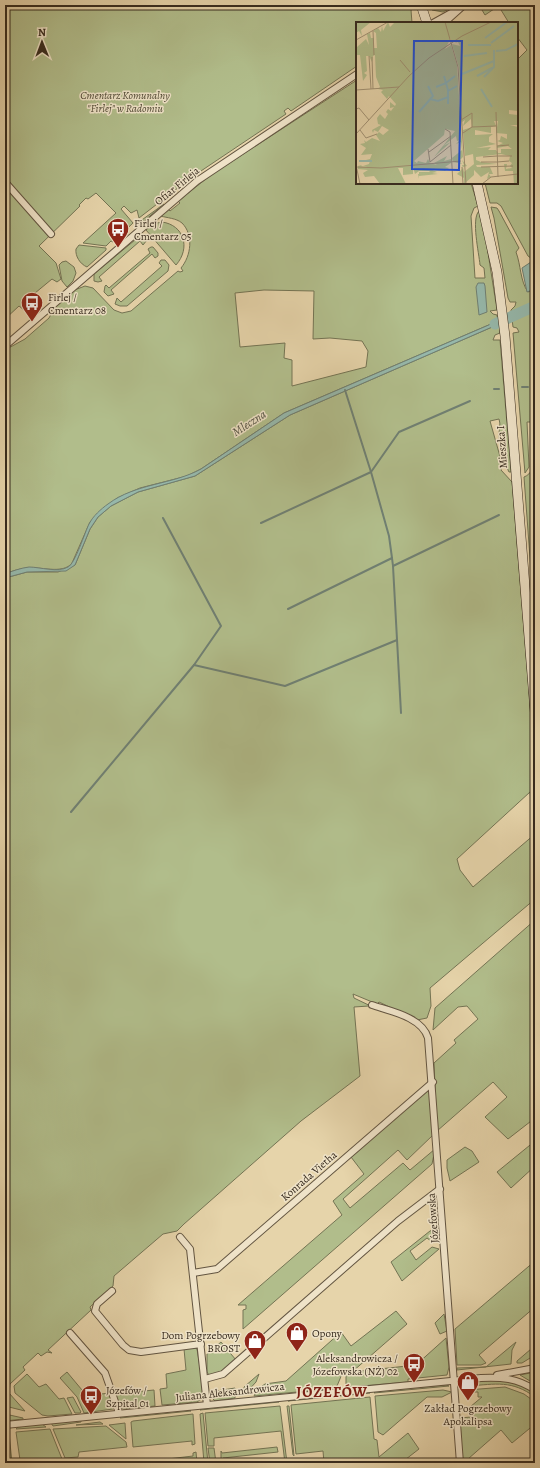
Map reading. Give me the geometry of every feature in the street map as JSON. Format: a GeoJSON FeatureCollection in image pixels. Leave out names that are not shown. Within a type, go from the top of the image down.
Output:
{"type":"FeatureCollection","features":[{"type":"Feature","properties":{"kind":"street"},"geometry":{"type":"LineString","coordinates":[[415,5],[421,22]]}},
{"type":"Feature","properties":{"kind":"street"},"geometry":{"type":"LineString","coordinates":[[421,5],[428,22]]}},
{"type":"Feature","properties":{"kind":"street"},"geometry":{"type":"LineString","coordinates":[[435,22],[462,7]]}},
{"type":"Feature","properties":{"kind":"street"},"geometry":{"type":"LineString","coordinates":[[445,22],[462,7]]}},
{"type":"Feature","properties":{"kind":"street","name":"Ofiar Firleja"},"geometry":{"type":"LineString","coordinates":[[5,346],[197,181],[356,75]]}},
{"type":"Feature","properties":{"kind":"street"},"geometry":{"type":"LineString","coordinates":[[5,182],[51,234]]}},
{"type":"Feature","properties":{"kind":"street","name":"Mieszka I"},"geometry":{"type":"LineString","coordinates":[[477,184],[492,244],[502,307],[535,712]]}},
{"type":"Feature","properties":{"kind":"street","name":"Józefowska"},"geometry":{"type":"LineString","coordinates":[[372,1005],[416,1022],[424,1030],[428,1038],[460,1463]]}},
{"type":"Feature","properties":{"kind":"street","name":"Konrada Vietha"},"geometry":{"type":"LineString","coordinates":[[193,1273],[217,1269],[432,1082]]}},
{"type":"Feature","properties":{"kind":"street"},"geometry":{"type":"LineString","coordinates":[[205,1379],[223,1374],[398,1221],[440,1189]]}},
{"type":"Feature","properties":{"kind":"street"},"geometry":{"type":"LineString","coordinates":[[180,1236],[190,1249],[207,1405]]}},
{"type":"Feature","properties":{"kind":"street"},"geometry":{"type":"LineString","coordinates":[[112,1291],[97,1304],[96,1311],[123,1346],[129,1350],[141,1352],[201,1344]]}},
{"type":"Feature","properties":{"kind":"street"},"geometry":{"type":"LineString","coordinates":[[70,1333],[105,1373],[119,1413]]}},
{"type":"Feature","properties":{"kind":"street","name":"Juliana Aleksandrowicza"},"geometry":{"type":"LineString","coordinates":[[481,1378],[535,1368]]}},
{"type":"Feature","properties":{"kind":"street","name":"Juliana Aleksandrowicza"},"geometry":{"type":"LineString","coordinates":[[5,1424],[481,1378],[508,1378],[521,1381],[535,1390]]}},
{"type":"Feature","properties":{"kind":"green space","name":"Cmentarz Komunalny \"Firlej\" w Radomiu"},"geometry":{"type":"Polygon","coordinates":[[[5,5],[413,5],[414,9],[411,10],[412,22],[356,22],[356,67],[291,111],[288,108],[284,111],[286,114],[192,177],[139,218],[137,210],[131,213],[124,206],[121,209],[133,223],[113,242],[111,241],[106,246],[83,243],[116,213],[96,193],[88,199],[86,198],[79,205],[80,206],[39,246],[56,263],[61,279],[57,282],[52,279],[29,298],[32,303],[24,310],[19,306],[5,319],[5,5]]]}},
{"type":"Feature","properties":{"kind":"green space"},"geometry":{"type":"Polygon","coordinates":[[[430,5],[457,5],[443,12],[432,10],[430,5]]]}},
{"type":"Feature","properties":{"kind":"green space"},"geometry":{"type":"Polygon","coordinates":[[[479,5],[491,5],[494,9],[485,15],[479,5]]]}},
{"type":"Feature","properties":{"kind":"green space"},"geometry":{"type":"Polygon","coordinates":[[[498,5],[535,5],[535,261],[528,256],[501,206],[497,203],[490,203],[485,184],[518,184],[518,59],[527,50],[518,38],[518,22],[508,22],[498,5]]]}},
{"type":"Feature","properties":{"kind":"green space"},"geometry":{"type":"Polygon","coordinates":[[[356,81],[356,184],[471,184],[478,206],[474,208],[471,216],[475,278],[485,278],[484,268],[480,265],[476,236],[476,221],[479,211],[486,240],[497,310],[490,311],[497,315],[498,321],[284,413],[201,469],[187,476],[140,488],[117,498],[90,522],[72,563],[68,567],[63,569],[26,568],[5,574],[5,350],[25,339],[49,318],[55,307],[72,291],[85,286],[93,288],[114,310],[122,313],[131,311],[178,271],[183,271],[181,268],[187,258],[190,246],[190,239],[186,228],[180,221],[161,216],[168,209],[170,211],[180,203],[178,201],[211,175],[356,81]],[[264,290],[235,293],[240,347],[285,343],[284,358],[292,360],[292,386],[366,367],[368,351],[362,341],[330,338],[313,339],[314,291],[264,290]]]}},
{"type":"Feature","properties":{"kind":"green space"},"geometry":{"type":"Polygon","coordinates":[[[164,204],[144,221],[139,222],[164,204]]]}},
{"type":"Feature","properties":{"kind":"green space"},"geometry":{"type":"Polygon","coordinates":[[[491,207],[497,208],[519,248],[516,252],[525,288],[528,292],[535,289],[535,305],[511,316],[511,310],[515,306],[516,302],[510,302],[508,298],[491,207]]]}},
{"type":"Feature","properties":{"kind":"green space"},"geometry":{"type":"Polygon","coordinates":[[[162,222],[170,224],[176,228],[183,238],[183,252],[176,265],[146,230],[153,224],[162,222]]]}},
{"type":"Feature","properties":{"kind":"green space"},"geometry":{"type":"Polygon","coordinates":[[[141,235],[147,240],[143,245],[140,241],[99,277],[102,281],[94,281],[94,274],[141,235]]]}},
{"type":"Feature","properties":{"kind":"green space"},"geometry":{"type":"Polygon","coordinates":[[[79,245],[106,248],[106,250],[87,267],[80,262],[77,257],[76,249],[79,245]]]}},
{"type":"Feature","properties":{"kind":"green space"},"geometry":{"type":"Polygon","coordinates":[[[153,247],[158,253],[158,256],[155,258],[152,254],[111,290],[114,294],[108,296],[104,292],[105,286],[106,285],[109,288],[150,253],[148,249],[153,247]]]}},
{"type":"Feature","properties":{"kind":"green space"},"geometry":{"type":"Polygon","coordinates":[[[161,260],[165,260],[169,265],[168,271],[127,306],[115,304],[117,298],[121,302],[162,266],[159,263],[161,260]]]}},
{"type":"Feature","properties":{"kind":"green space"},"geometry":{"type":"Polygon","coordinates":[[[66,261],[74,267],[76,273],[73,281],[67,287],[62,281],[59,265],[66,261]]]}},
{"type":"Feature","properties":{"kind":"green space"},"geometry":{"type":"Polygon","coordinates":[[[535,309],[535,358],[533,359],[535,375],[535,422],[527,422],[529,467],[525,473],[513,333],[519,332],[517,328],[513,327],[512,319],[535,309]]]}},
{"type":"Feature","properties":{"kind":"green space"},"geometry":{"type":"Polygon","coordinates":[[[499,324],[500,333],[495,335],[493,340],[500,340],[511,472],[507,469],[501,448],[499,419],[490,421],[501,460],[501,470],[512,482],[535,765],[535,834],[535,899],[430,988],[431,1006],[427,1018],[417,1020],[379,1002],[377,1004],[353,994],[354,998],[381,1011],[369,1006],[354,1007],[360,1076],[301,1121],[177,1231],[163,1234],[114,1276],[113,1286],[90,1307],[91,1310],[48,1350],[52,1353],[47,1352],[41,1356],[38,1353],[23,1367],[25,1370],[10,1384],[9,1393],[25,1411],[5,1406],[5,578],[27,572],[58,572],[75,565],[90,529],[98,517],[111,506],[138,492],[195,476],[290,415],[499,324]],[[530,792],[457,859],[460,870],[473,887],[535,834],[530,792]]]}},
{"type":"Feature","properties":{"kind":"green space"},"geometry":{"type":"Polygon","coordinates":[[[535,432],[535,599],[533,598],[524,477],[529,474],[532,469],[535,432]]]}},
{"type":"Feature","properties":{"kind":"green space"},"geometry":{"type":"Polygon","coordinates":[[[535,920],[535,1118],[508,1139],[485,1117],[507,1097],[493,1082],[437,1131],[434,1063],[456,1043],[454,1040],[478,1019],[467,1006],[458,1007],[433,1030],[435,1008],[535,920]]]}},
{"type":"Feature","properties":{"kind":"green space"},"geometry":{"type":"Polygon","coordinates":[[[429,1089],[433,1135],[407,1160],[398,1150],[343,1199],[350,1208],[403,1163],[410,1170],[435,1149],[432,1164],[243,1329],[243,1310],[246,1309],[246,1305],[238,1305],[342,1215],[333,1201],[364,1174],[351,1157],[429,1089]]]}},
{"type":"Feature","properties":{"kind":"green space"},"geometry":{"type":"Polygon","coordinates":[[[535,1141],[535,1166],[511,1188],[497,1172],[535,1141]]]}},
{"type":"Feature","properties":{"kind":"green space"},"geometry":{"type":"Polygon","coordinates":[[[465,1147],[472,1151],[479,1162],[450,1181],[447,1160],[465,1147]]]}},
{"type":"Feature","properties":{"kind":"green space"},"geometry":{"type":"Polygon","coordinates":[[[438,1228],[439,1241],[431,1241],[427,1238],[410,1251],[416,1260],[432,1247],[439,1249],[402,1281],[391,1262],[430,1231],[438,1228]]]}},
{"type":"Feature","properties":{"kind":"green space"},"geometry":{"type":"Polygon","coordinates":[[[535,1261],[535,1307],[479,1355],[486,1363],[481,1365],[457,1365],[455,1329],[535,1261]]]}},
{"type":"Feature","properties":{"kind":"green space"},"geometry":{"type":"Polygon","coordinates":[[[396,1311],[407,1324],[352,1372],[416,1365],[446,1338],[449,1367],[447,1375],[408,1379],[408,1382],[350,1387],[346,1384],[346,1374],[342,1374],[337,1386],[329,1389],[254,1396],[258,1389],[265,1384],[286,1381],[341,1332],[351,1346],[396,1311]]]}},
{"type":"Feature","properties":{"kind":"green space"},"geometry":{"type":"Polygon","coordinates":[[[444,1314],[447,1331],[440,1334],[435,1323],[444,1314]]]}},
{"type":"Feature","properties":{"kind":"green space"},"geometry":{"type":"Polygon","coordinates":[[[221,1342],[236,1360],[221,1373],[209,1375],[207,1372],[207,1354],[221,1342]]]}},
{"type":"Feature","properties":{"kind":"green space"},"geometry":{"type":"Polygon","coordinates":[[[516,1342],[512,1350],[511,1364],[486,1367],[516,1342]]]}},
{"type":"Feature","properties":{"kind":"green space"},"geometry":{"type":"Polygon","coordinates":[[[194,1347],[197,1349],[203,1385],[203,1398],[197,1402],[162,1405],[160,1389],[167,1388],[166,1374],[186,1370],[184,1349],[194,1347]]]}},
{"type":"Feature","properties":{"kind":"green space"},"geometry":{"type":"Polygon","coordinates":[[[531,1349],[533,1352],[535,1350],[535,1355],[522,1363],[517,1363],[517,1361],[531,1349]]]}},
{"type":"Feature","properties":{"kind":"green space"},"geometry":{"type":"Polygon","coordinates":[[[483,1367],[457,1370],[457,1368],[483,1367]]]}},
{"type":"Feature","properties":{"kind":"green space"},"geometry":{"type":"Polygon","coordinates":[[[67,1372],[87,1396],[109,1393],[103,1376],[114,1407],[113,1409],[84,1413],[77,1397],[60,1378],[67,1372]]]}},
{"type":"Feature","properties":{"kind":"green space"},"geometry":{"type":"Polygon","coordinates":[[[535,1372],[535,1384],[520,1375],[535,1372]]]}},
{"type":"Feature","properties":{"kind":"green space"},"geometry":{"type":"Polygon","coordinates":[[[27,1374],[39,1387],[46,1384],[59,1399],[64,1398],[72,1414],[42,1415],[15,1393],[14,1386],[27,1374]]]}},
{"type":"Feature","properties":{"kind":"green space"},"geometry":{"type":"Polygon","coordinates":[[[259,1374],[256,1382],[245,1394],[244,1387],[259,1374]]]}},
{"type":"Feature","properties":{"kind":"green space"},"geometry":{"type":"Polygon","coordinates":[[[499,1379],[513,1381],[535,1392],[535,1397],[519,1388],[504,1384],[469,1386],[468,1382],[499,1379]]]}},
{"type":"Feature","properties":{"kind":"green space"},"geometry":{"type":"Polygon","coordinates":[[[446,1385],[449,1386],[374,1393],[376,1391],[446,1385]]]}},
{"type":"Feature","properties":{"kind":"green space"},"geometry":{"type":"Polygon","coordinates":[[[505,1387],[524,1394],[535,1402],[535,1424],[512,1443],[501,1430],[468,1459],[462,1462],[460,1418],[471,1417],[470,1407],[482,1397],[478,1397],[478,1392],[468,1392],[467,1390],[505,1387]]]}},
{"type":"Feature","properties":{"kind":"green space"},"geometry":{"type":"Polygon","coordinates":[[[235,1388],[235,1398],[215,1401],[209,1395],[210,1392],[235,1388]]]}},
{"type":"Feature","properties":{"kind":"green space"},"geometry":{"type":"Polygon","coordinates":[[[154,1390],[155,1406],[124,1409],[119,1407],[115,1394],[154,1390]]]}},
{"type":"Feature","properties":{"kind":"green space"},"geometry":{"type":"Polygon","coordinates":[[[443,1390],[452,1392],[442,1397],[427,1397],[383,1435],[378,1432],[375,1396],[443,1390]]]}},
{"type":"Feature","properties":{"kind":"green space"},"geometry":{"type":"Polygon","coordinates":[[[370,1393],[288,1401],[293,1400],[370,1393]]]}},
{"type":"Feature","properties":{"kind":"green space"},"geometry":{"type":"Polygon","coordinates":[[[73,1397],[81,1412],[80,1413],[75,1413],[67,1398],[73,1397]]]}},
{"type":"Feature","properties":{"kind":"green space"},"geometry":{"type":"Polygon","coordinates":[[[370,1397],[374,1439],[377,1440],[379,1457],[408,1433],[419,1449],[401,1463],[324,1463],[323,1451],[296,1454],[291,1405],[370,1397]]]}},
{"type":"Feature","properties":{"kind":"green space"},"geometry":{"type":"Polygon","coordinates":[[[279,1402],[200,1410],[203,1408],[279,1402]]]}},
{"type":"Feature","properties":{"kind":"green space"},"geometry":{"type":"Polygon","coordinates":[[[280,1406],[287,1463],[285,1463],[281,1431],[214,1438],[214,1446],[208,1446],[205,1413],[280,1406]]]}},
{"type":"Feature","properties":{"kind":"green space"},"geometry":{"type":"Polygon","coordinates":[[[287,1406],[289,1406],[294,1456],[293,1455],[287,1406]]]}},
{"type":"Feature","properties":{"kind":"green space"},"geometry":{"type":"Polygon","coordinates":[[[191,1411],[120,1418],[122,1416],[191,1411]]]}},
{"type":"Feature","properties":{"kind":"green space"},"geometry":{"type":"Polygon","coordinates":[[[203,1413],[208,1463],[204,1463],[200,1414],[203,1413]]]}},
{"type":"Feature","properties":{"kind":"green space"},"geometry":{"type":"Polygon","coordinates":[[[5,1414],[23,1418],[23,1419],[5,1421],[5,1414]]]}},
{"type":"Feature","properties":{"kind":"green space"},"geometry":{"type":"Polygon","coordinates":[[[193,1414],[195,1444],[192,1445],[192,1441],[133,1447],[131,1422],[193,1414]]]}},
{"type":"Feature","properties":{"kind":"green space"},"geometry":{"type":"Polygon","coordinates":[[[81,1420],[81,1422],[53,1426],[51,1423],[81,1420]]]}},
{"type":"Feature","properties":{"kind":"green space"},"geometry":{"type":"Polygon","coordinates":[[[100,1422],[103,1424],[76,1425],[100,1422]]]}},
{"type":"Feature","properties":{"kind":"green space"},"geometry":{"type":"Polygon","coordinates":[[[125,1423],[126,1439],[109,1425],[125,1423]]]}},
{"type":"Feature","properties":{"kind":"green space"},"geometry":{"type":"Polygon","coordinates":[[[42,1424],[46,1427],[16,1429],[18,1427],[42,1424]]]}},
{"type":"Feature","properties":{"kind":"green space"},"geometry":{"type":"Polygon","coordinates":[[[106,1426],[126,1442],[127,1447],[79,1452],[78,1457],[65,1458],[53,1429],[106,1426]]]}},
{"type":"Feature","properties":{"kind":"green space"},"geometry":{"type":"Polygon","coordinates":[[[50,1429],[62,1459],[26,1462],[20,1460],[16,1432],[50,1429]]]}},
{"type":"Feature","properties":{"kind":"green space"},"geometry":{"type":"Polygon","coordinates":[[[5,1433],[9,1433],[12,1463],[5,1463],[5,1433]]]}},
{"type":"Feature","properties":{"kind":"green space"},"geometry":{"type":"Polygon","coordinates":[[[277,1447],[278,1452],[223,1458],[223,1460],[221,1459],[221,1451],[222,1453],[277,1447]]]}},
{"type":"Feature","properties":{"kind":"green space"},"geometry":{"type":"Polygon","coordinates":[[[208,1448],[214,1448],[216,1463],[210,1463],[208,1448]]]}},
{"type":"Feature","properties":{"kind":"green space"},"geometry":{"type":"Polygon","coordinates":[[[196,1452],[197,1463],[194,1463],[194,1460],[163,1463],[134,1463],[193,1456],[193,1453],[196,1452]]]}},
{"type":"Feature","properties":{"kind":"shaded area"},"geometry":{"type":"Polygon","coordinates":[[[531,262],[535,262],[535,289],[527,292],[522,268],[531,262]]]}},
{"type":"Feature","properties":{"kind":"shaded area"},"geometry":{"type":"Polygon","coordinates":[[[478,283],[484,283],[485,286],[487,312],[479,315],[476,287],[478,283]]]}},
{"type":"Feature","properties":{"kind":"shaded area"},"geometry":{"type":"Polygon","coordinates":[[[535,305],[535,309],[512,319],[511,316],[535,305]]]}},
{"type":"Feature","properties":{"kind":"shaded area"},"geometry":{"type":"Polygon","coordinates":[[[498,321],[499,324],[290,415],[195,476],[138,492],[111,506],[98,517],[90,529],[75,565],[66,571],[27,572],[5,578],[5,574],[26,567],[59,570],[68,567],[74,560],[93,518],[103,508],[119,497],[201,469],[284,413],[498,321]]]}},
{"type":"Feature","properties":{"kind":"waterway","name":"Mleczna"},"geometry":{"type":"LineString","coordinates":[[495,324],[535,306]]}},
{"type":"Feature","properties":{"kind":"waterway"},"geometry":{"type":"LineString","coordinates":[[522,387],[528,387]]}},
{"type":"Feature","properties":{"kind":"waterway"},"geometry":{"type":"LineString","coordinates":[[494,389],[499,389]]}},
{"type":"Feature","properties":{"kind":"waterway"},"geometry":{"type":"LineString","coordinates":[[345,390],[371,472]]}},
{"type":"Feature","properties":{"kind":"waterway"},"geometry":{"type":"LineString","coordinates":[[371,472],[399,432],[470,401]]}},
{"type":"Feature","properties":{"kind":"waterway"},"geometry":{"type":"LineString","coordinates":[[261,523],[371,472],[389,536],[392,558]]}},
{"type":"Feature","properties":{"kind":"waterway"},"geometry":{"type":"LineString","coordinates":[[401,713],[393,566],[499,515]]}},
{"type":"Feature","properties":{"kind":"waterway"},"geometry":{"type":"LineString","coordinates":[[71,812],[194,665],[221,626],[163,518]]}},
{"type":"Feature","properties":{"kind":"waterway"},"geometry":{"type":"LineString","coordinates":[[288,609],[392,558],[393,566]]}},
{"type":"Feature","properties":{"kind":"waterway"},"geometry":{"type":"LineString","coordinates":[[194,665],[285,686],[397,640]]}},
{"type":"Feature","properties":{"kind":"place","name":"Firlej / Cmentarz 05"},"geometry":{"type":"Point","coordinates":[118,248]}},
{"type":"Feature","properties":{"kind":"place","name":"Firlej / Cmentarz 08"},"geometry":{"type":"Point","coordinates":[32,322]}},
{"type":"Feature","properties":{"kind":"place","name":"Opony"},"geometry":{"type":"Point","coordinates":[297,1352]}},
{"type":"Feature","properties":{"kind":"place","name":"Dom Pogrzebowy BROST"},"geometry":{"type":"Point","coordinates":[255,1360]}},
{"type":"Feature","properties":{"kind":"place","name":"Aleksandrowicza / Józefowska (NŻ) 02"},"geometry":{"type":"Point","coordinates":[414,1384]}},
{"type":"Feature","properties":{"kind":"place","name":"Zakład Pogrzebowy Apokalipsa"},"geometry":{"type":"Point","coordinates":[468,1402]}},
{"type":"Feature","properties":{"kind":"place","name":"Józefów / Szpital 01"},"geometry":{"type":"Point","coordinates":[91,1416]}},
{"type":"Feature","properties":{"kind":"district","name":"JÓZEFÓW"},"geometry":{"type":"Point","coordinates":[332,1392]}}]}
